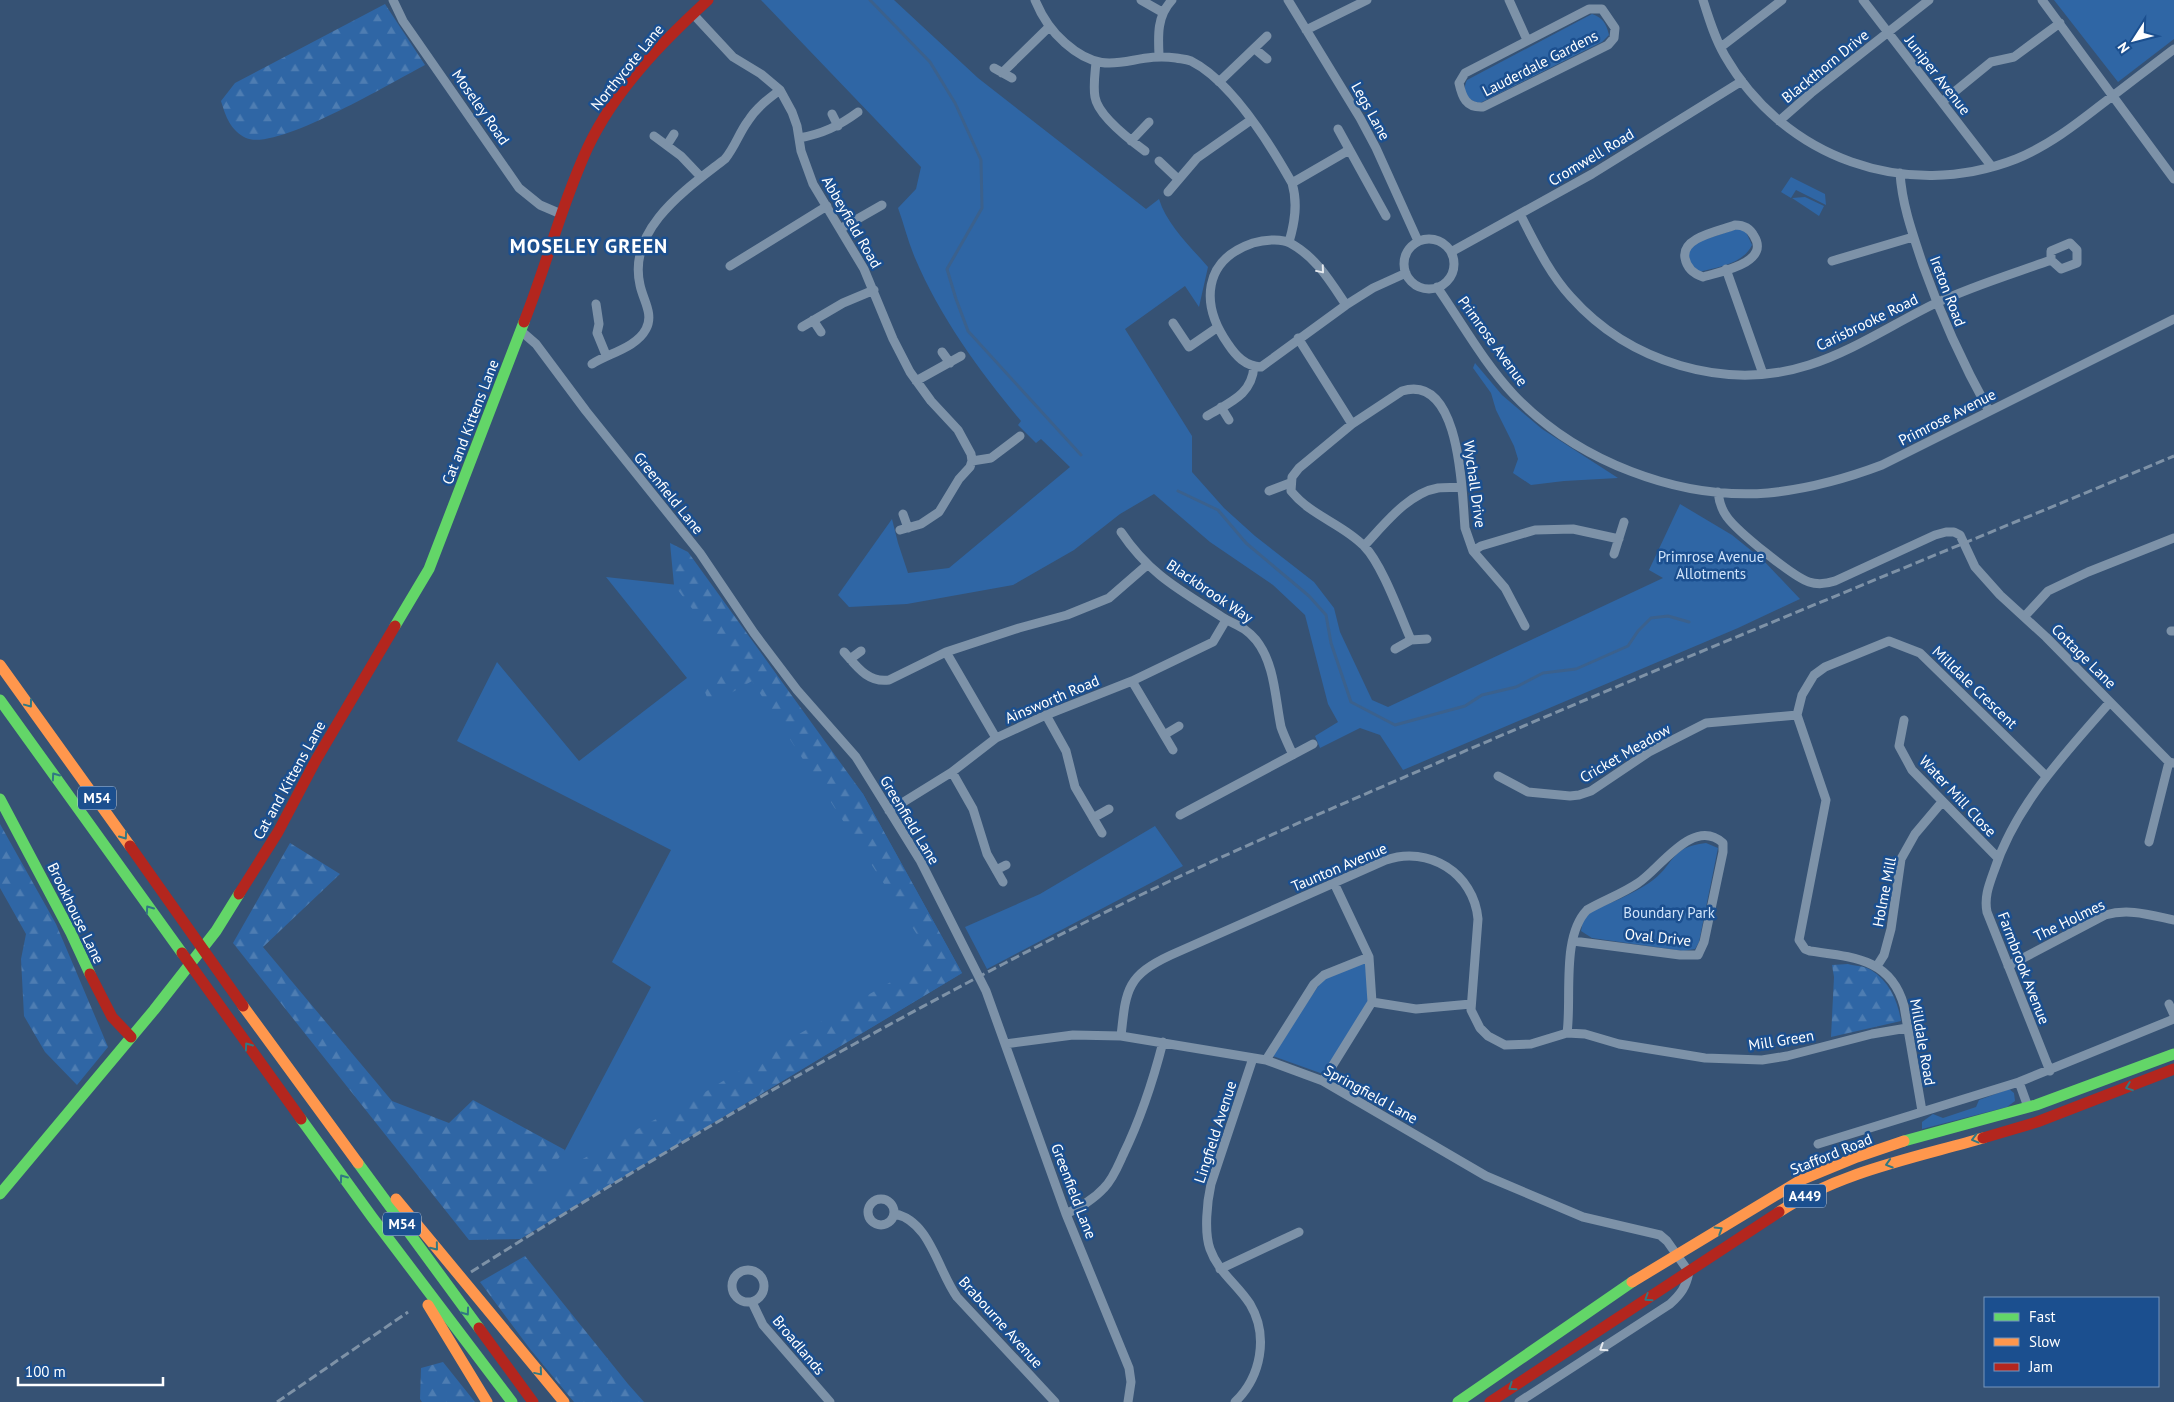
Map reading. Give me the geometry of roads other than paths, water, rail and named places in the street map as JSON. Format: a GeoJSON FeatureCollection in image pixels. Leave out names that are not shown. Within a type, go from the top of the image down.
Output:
{"type":"FeatureCollection","features":[{"type":"Feature","properties":{"kind":"main road","name":"Northycote Lane"},"geometry":{"type":"LineString","coordinates":[[521,331],[578,169],[602,121],[618,97],[656,51],[708,0]]}},
{"type":"Feature","properties":{"kind":"main road","name":"Cat and Kittens Lane"},"geometry":{"type":"LineString","coordinates":[[0,1194],[131,1037],[216,931],[243,891],[278,832],[316,760],[429,569],[521,331]]}},
{"type":"Feature","properties":{"kind":"main road","name":"M54"},"geometry":{"type":"LineString","coordinates":[[0,665],[42,721],[272,1046],[533,1402]]}},
{"type":"Feature","properties":{"kind":"main road","name":"M54"},"geometry":{"type":"LineString","coordinates":[[0,700],[211,996],[372,1217],[512,1402]]}},
{"type":"Feature","properties":{"kind":"main road","name":"Brookhouse Lane"},"geometry":{"type":"LineString","coordinates":[[0,799],[42,876],[104,1004],[112,1017],[131,1037]]}},
{"type":"Feature","properties":{"kind":"main road"},"geometry":{"type":"LineString","coordinates":[[272,1046],[564,1402]]}},
{"type":"Feature","properties":{"kind":"main road","name":"Stafford Road"},"geometry":{"type":"LineString","coordinates":[[1458,1402],[1602,1305],[1641,1276],[1801,1180],[1875,1151],[2028,1107],[2174,1054]]}},
{"type":"Feature","properties":{"kind":"main road","name":"Stafford Road"},"geometry":{"type":"LineString","coordinates":[[1490,1402],[1803,1196],[1862,1173],[2024,1126],[2174,1069]]}},
{"type":"Feature","properties":{"kind":"main road"},"geometry":{"type":"LineString","coordinates":[[2028,1107],[2033,1114],[2038,1114],[2063,1105],[2077,1107]]}},
{"type":"Feature","properties":{"kind":"main road","name":"M54"},"geometry":{"type":"LineString","coordinates":[[372,1217],[487,1402]]}},
{"type":"Feature","properties":{"kind":"main road"},"geometry":{"type":"LineString","coordinates":[[1677,1256],[1685,1259],[1696,1257],[1747,1224],[1765,1220]]}},
{"type":"Feature","properties":{"kind":"main road"},"geometry":{"type":"LineString","coordinates":[[1602,1305],[1624,1297],[1670,1270],[1678,1269],[1689,1272]]}},
{"type":"Feature","properties":{"kind":"street","name":"Moseley Road"},"geometry":{"type":"LineString","coordinates":[[394,0],[403,21],[519,188],[540,205],[561,214]]}},
{"type":"Feature","properties":{"kind":"street"},"geometry":{"type":"LineString","coordinates":[[1035,0],[1040,13],[1049,27],[1078,55],[1096,62],[1112,64],[1143,60],[1159,55],[1189,60],[1206,70],[1220,82],[1240,104],[1292,182],[1296,195],[1296,211],[1289,242]]}},
{"type":"Feature","properties":{"kind":"street"},"geometry":{"type":"LineString","coordinates":[[1141,0],[1162,12]]}},
{"type":"Feature","properties":{"kind":"street"},"geometry":{"type":"LineString","coordinates":[[1159,55],[1159,26],[1162,12],[1172,0]]}},
{"type":"Feature","properties":{"kind":"street","name":"Legs Lane"},"geometry":{"type":"LineString","coordinates":[[1288,0],[1348,96],[1376,148],[1418,241]]}},
{"type":"Feature","properties":{"kind":"street"},"geometry":{"type":"LineString","coordinates":[[1306,30],[1367,0]]}},
{"type":"Feature","properties":{"kind":"street","name":"Lauderdale Gardens"},"geometry":{"type":"LineString","coordinates":[[1509,0],[1527,40]]}},
{"type":"Feature","properties":{"kind":"street"},"geometry":{"type":"LineString","coordinates":[[1703,0],[1721,47],[1742,81],[1758,101],[1779,121],[1803,139],[1836,156],[1868,168],[1900,173],[1945,175],[1992,167],[2034,151],[2078,122],[2174,49]]}},
{"type":"Feature","properties":{"kind":"street"},"geometry":{"type":"LineString","coordinates":[[1721,47],[1782,0]]}},
{"type":"Feature","properties":{"kind":"street","name":"Juniper Avenue"},"geometry":{"type":"LineString","coordinates":[[1863,0],[1992,167]]}},
{"type":"Feature","properties":{"kind":"street","name":"Blackthorn Drive"},"geometry":{"type":"LineString","coordinates":[[1779,121],[1811,93],[1929,0]]}},
{"type":"Feature","properties":{"kind":"street"},"geometry":{"type":"LineString","coordinates":[[2042,0],[2114,95],[2174,179]]}},
{"type":"Feature","properties":{"kind":"street","name":"Lauderdale Gardens"},"geometry":{"type":"LineString","coordinates":[[1589,9],[1602,9],[1615,28],[1614,38],[1608,45],[1483,107],[1475,108],[1467,104],[1459,82],[1465,73],[1527,40],[1589,9]]}},
{"type":"Feature","properties":{"kind":"street","name":"Abbeyfield Road"},"geometry":{"type":"LineString","coordinates":[[693,14],[733,56],[761,74],[780,90],[792,112],[807,170],[864,269],[893,339],[916,382],[958,430],[968,445],[972,461]]}},
{"type":"Feature","properties":{"kind":"street"},"geometry":{"type":"LineString","coordinates":[[1942,102],[1991,62],[2014,57],[2060,23]]}},
{"type":"Feature","properties":{"kind":"street"},"geometry":{"type":"LineString","coordinates":[[1012,78],[998,71],[1049,27]]}},
{"type":"Feature","properties":{"kind":"street"},"geometry":{"type":"LineString","coordinates":[[1220,82],[1267,36]]}},
{"type":"Feature","properties":{"kind":"street"},"geometry":{"type":"LineString","coordinates":[[1255,49],[1268,59]]}},
{"type":"Feature","properties":{"kind":"street"},"geometry":{"type":"LineString","coordinates":[[1096,62],[1095,100],[1101,112],[1145,151]]}},
{"type":"Feature","properties":{"kind":"street","name":"Cromwell Road"},"geometry":{"type":"LineString","coordinates":[[1451,252],[1592,174],[1742,81]]}},
{"type":"Feature","properties":{"kind":"street"},"geometry":{"type":"LineString","coordinates":[[592,364],[634,341],[642,335],[649,323],[649,314],[638,276],[642,252],[649,232],[670,204],[725,158],[753,114],[780,90]]}},
{"type":"Feature","properties":{"kind":"street"},"geometry":{"type":"LineString","coordinates":[[799,138],[823,133],[838,126],[858,112]]}},
{"type":"Feature","properties":{"kind":"street"},"geometry":{"type":"LineString","coordinates":[[832,114],[838,126]]}},
{"type":"Feature","properties":{"kind":"street"},"geometry":{"type":"LineString","coordinates":[[1168,192],[1197,158],[1251,120]]}},
{"type":"Feature","properties":{"kind":"street"},"geometry":{"type":"LineString","coordinates":[[1131,140],[1148,122]]}},
{"type":"Feature","properties":{"kind":"street"},"geometry":{"type":"LineString","coordinates":[[1338,129],[1386,216]]}},
{"type":"Feature","properties":{"kind":"street"},"geometry":{"type":"LineString","coordinates":[[667,145],[674,134]]}},
{"type":"Feature","properties":{"kind":"street"},"geometry":{"type":"LineString","coordinates":[[654,136],[681,156],[701,177]]}},
{"type":"Feature","properties":{"kind":"street"},"geometry":{"type":"LineString","coordinates":[[1292,182],[1349,150]]}},
{"type":"Feature","properties":{"kind":"street"},"geometry":{"type":"LineString","coordinates":[[1159,162],[1178,179]]}},
{"type":"Feature","properties":{"kind":"street","name":"Ireton Road"},"geometry":{"type":"LineString","coordinates":[[1900,173],[1913,237],[1937,303],[1963,364],[1989,411]]}},
{"type":"Feature","properties":{"kind":"street"},"geometry":{"type":"LineString","coordinates":[[840,229],[882,205]]}},
{"type":"Feature","properties":{"kind":"street"},"geometry":{"type":"LineString","coordinates":[[730,266],[826,206]]}},
{"type":"Feature","properties":{"kind":"street","name":"Carisbrooke Road"},"geometry":{"type":"LineString","coordinates":[[1520,214],[1543,258],[1570,297],[1587,315],[1625,343],[1688,368],[1723,374],[1763,374],[1807,366],[1830,358],[1937,303],[2051,260]]}},
{"type":"Feature","properties":{"kind":"street"},"geometry":{"type":"LineString","coordinates":[[1735,225],[1742,225],[1748,228],[1756,237],[1757,250],[1751,260],[1726,269],[1702,277],[1695,274],[1688,267],[1685,260],[1685,249],[1690,241],[1735,225]]}},
{"type":"Feature","properties":{"kind":"street"},"geometry":{"type":"LineString","coordinates":[[1832,261],[1913,237]]}},
{"type":"Feature","properties":{"kind":"street"},"geometry":{"type":"LineString","coordinates":[[1437,240],[1445,244],[1451,252],[1454,269],[1445,283],[1428,289],[1411,281],[1406,273],[1405,258],[1412,246],[1418,241],[1437,240]]}},
{"type":"Feature","properties":{"kind":"street"},"geometry":{"type":"LineString","coordinates":[[1346,305],[1322,269],[1289,242],[1260,241],[1244,246],[1230,254],[1218,266],[1213,276],[1210,294],[1218,327],[1232,350],[1242,360],[1252,366],[1261,367],[1298,338],[1346,305],[1373,288],[1406,273]]}},
{"type":"Feature","properties":{"kind":"street"},"geometry":{"type":"LineString","coordinates":[[625,247],[642,252]]}},
{"type":"Feature","properties":{"kind":"street"},"geometry":{"type":"LineString","coordinates":[[1726,269],[1763,374]]}},
{"type":"Feature","properties":{"kind":"street","name":"Primrose Avenue"},"geometry":{"type":"LineString","coordinates":[[1437,287],[1489,364],[1514,395],[1559,432],[1596,456],[1644,477],[1718,492],[1767,493],[1798,489],[1840,480],[1882,465],[2174,319]]}},
{"type":"Feature","properties":{"kind":"street"},"geometry":{"type":"LineString","coordinates":[[802,327],[842,303],[874,290]]}},
{"type":"Feature","properties":{"kind":"street"},"geometry":{"type":"LineString","coordinates":[[596,304],[599,324],[597,333],[606,355]]}},
{"type":"Feature","properties":{"kind":"street"},"geometry":{"type":"LineString","coordinates":[[812,320],[821,332]]}},
{"type":"Feature","properties":{"kind":"street"},"geometry":{"type":"LineString","coordinates":[[1173,323],[1189,346],[1218,327]]}},
{"type":"Feature","properties":{"kind":"street","name":"Greenfield Lane"},"geometry":{"type":"LineString","coordinates":[[521,331],[536,344],[586,411],[700,553],[754,633],[797,690],[856,756],[920,860],[980,979],[1005,1044],[1066,1214],[1129,1368],[1130,1388],[1128,1402]]}},
{"type":"Feature","properties":{"kind":"street"},"geometry":{"type":"LineString","coordinates":[[1298,338],[1352,424]]}},
{"type":"Feature","properties":{"kind":"street"},"geometry":{"type":"LineString","coordinates":[[942,352],[950,363]]}},
{"type":"Feature","properties":{"kind":"street"},"geometry":{"type":"LineString","coordinates":[[916,382],[961,356]]}},
{"type":"Feature","properties":{"kind":"street"},"geometry":{"type":"LineString","coordinates":[[1207,416],[1244,392],[1253,379],[1252,366]]}},
{"type":"Feature","properties":{"kind":"street","name":"Wychall Drive"},"geometry":{"type":"LineString","coordinates":[[1290,483],[1299,468],[1352,424],[1402,391],[1416,388],[1424,390],[1438,404],[1457,443],[1465,528],[1473,552],[1505,588],[1525,626]]}},
{"type":"Feature","properties":{"kind":"street"},"geometry":{"type":"LineString","coordinates":[[1221,407],[1229,420]]}},
{"type":"Feature","properties":{"kind":"street"},"geometry":{"type":"LineString","coordinates":[[903,514],[904,529],[921,524],[939,512],[959,479],[970,467],[972,461],[991,458],[1020,436]]}},
{"type":"Feature","properties":{"kind":"street"},"geometry":{"type":"LineString","coordinates":[[1270,491],[1290,483],[1291,491],[1300,503],[1364,546],[1374,559],[1411,640]]}},
{"type":"Feature","properties":{"kind":"street"},"geometry":{"type":"LineString","coordinates":[[1364,546],[1397,511],[1421,494],[1437,488],[1462,487]]}},
{"type":"Feature","properties":{"kind":"street","name":"Cottage Lane"},"geometry":{"type":"LineString","coordinates":[[1718,492],[1722,511],[1734,525],[1796,576],[1811,583],[1824,584],[1835,581],[1893,553],[1946,532],[1960,535],[1975,567],[2000,595],[2025,616],[2172,763]]}},
{"type":"Feature","properties":{"kind":"street"},"geometry":{"type":"LineString","coordinates":[[1614,554],[1624,522]]}},
{"type":"Feature","properties":{"kind":"street"},"geometry":{"type":"LineString","coordinates":[[1473,552],[1481,546],[1535,530],[1573,529],[1619,539]]}},
{"type":"Feature","properties":{"kind":"street","name":"Blackbrook Way"},"geometry":{"type":"LineString","coordinates":[[1121,532],[1135,553],[1172,586],[1226,620],[1240,625],[1256,641],[1267,661],[1282,730],[1293,755]]}},
{"type":"Feature","properties":{"kind":"street"},"geometry":{"type":"LineString","coordinates":[[2025,616],[2048,591],[2088,572],[2174,538]]}},
{"type":"Feature","properties":{"kind":"street","name":"Blackbrook Way"},"geometry":{"type":"LineString","coordinates":[[861,651],[847,656],[863,673],[872,679],[881,681],[898,677],[946,652],[1019,628],[1067,615],[1109,598],[1147,564]]}},
{"type":"Feature","properties":{"kind":"street","name":"Ainsworth Road"},"geometry":{"type":"LineString","coordinates":[[889,810],[952,772],[996,738],[1046,715],[1132,681],[1213,642],[1226,620]]}},
{"type":"Feature","properties":{"kind":"street"},"geometry":{"type":"LineString","coordinates":[[1394,649],[1411,640],[1427,639]]}},
{"type":"Feature","properties":{"kind":"street","name":"Milldale Crescent"},"geometry":{"type":"LineString","coordinates":[[1797,715],[1802,695],[1814,675],[1825,667],[1889,641],[1920,653],[2046,776]]}},
{"type":"Feature","properties":{"kind":"street"},"geometry":{"type":"LineString","coordinates":[[946,652],[996,738]]}},
{"type":"Feature","properties":{"kind":"street"},"geometry":{"type":"LineString","coordinates":[[1132,681],[1172,750]]}},
{"type":"Feature","properties":{"kind":"street","name":"Farmbrook Avenue"},"geometry":{"type":"LineString","coordinates":[[2050,1070],[2008,966],[1985,901],[1998,858],[2018,816],[2046,776],[2110,702]]}},
{"type":"Feature","properties":{"kind":"street"},"geometry":{"type":"LineString","coordinates":[[1046,715],[1066,750],[1075,787],[1102,833]]}},
{"type":"Feature","properties":{"kind":"street","name":"Cricket Meadow"},"geometry":{"type":"LineString","coordinates":[[1498,776],[1528,792],[1570,796],[1579,795],[1591,790],[1649,752],[1706,723],[1797,715]]}},
{"type":"Feature","properties":{"kind":"street","name":"Milldale Road"},"geometry":{"type":"LineString","coordinates":[[1797,715],[1826,800],[1825,814],[1798,937],[1801,944],[1810,951],[1864,960],[1877,966],[1887,975],[1901,994],[1922,1111]]}},
{"type":"Feature","properties":{"kind":"street","name":"Water Mill Close"},"geometry":{"type":"LineString","coordinates":[[1904,720],[1899,746],[1912,770],[1998,858]]}},
{"type":"Feature","properties":{"kind":"street"},"geometry":{"type":"LineString","coordinates":[[1164,735],[1179,726]]}},
{"type":"Feature","properties":{"kind":"street"},"geometry":{"type":"LineString","coordinates":[[1180,815],[1313,744]]}},
{"type":"Feature","properties":{"kind":"street"},"geometry":{"type":"LineString","coordinates":[[2149,842],[2172,763]]}},
{"type":"Feature","properties":{"kind":"street"},"geometry":{"type":"LineString","coordinates":[[952,772],[973,809],[987,854],[1003,882]]}},
{"type":"Feature","properties":{"kind":"street","name":"Holme Mill"},"geometry":{"type":"LineString","coordinates":[[1877,966],[1884,955],[1891,929],[1901,860],[1915,834],[1942,802]]}},
{"type":"Feature","properties":{"kind":"street"},"geometry":{"type":"LineString","coordinates":[[1093,818],[1109,809]]}},
{"type":"Feature","properties":{"kind":"street","name":"Oval Drive"},"geometry":{"type":"LineString","coordinates":[[1567,1033],[1573,941],[1579,921],[1587,910],[1637,884],[1651,874],[1675,848],[1685,841],[1711,836],[1723,843],[1723,852],[1704,942],[1698,955],[1685,956],[1573,941]]}},
{"type":"Feature","properties":{"kind":"street","name":"Taunton Avenue"},"geometry":{"type":"LineString","coordinates":[[1121,1036],[1127,998],[1139,973],[1171,955],[1386,860],[1407,855],[1422,856],[1456,872],[1477,906],[1478,919],[1471,1010],[1480,1028],[1495,1041],[1505,1045],[1531,1044],[1567,1033],[1586,1034],[1619,1044],[1658,1051]]}},
{"type":"Feature","properties":{"kind":"street"},"geometry":{"type":"LineString","coordinates":[[996,870],[1006,865]]}},
{"type":"Feature","properties":{"kind":"street"},"geometry":{"type":"LineString","coordinates":[[1324,1081],[1372,1002],[1369,956],[1334,883]]}},
{"type":"Feature","properties":{"kind":"street","name":"The Holmes"},"geometry":{"type":"LineString","coordinates":[[2008,966],[2105,915],[2118,911],[2130,911],[2174,920]]}},
{"type":"Feature","properties":{"kind":"street"},"geometry":{"type":"LineString","coordinates":[[1266,1060],[1314,984],[1324,975],[1369,956]]}},
{"type":"Feature","properties":{"kind":"street"},"geometry":{"type":"LineString","coordinates":[[1372,1002],[1416,1009],[1471,1004]]}},
{"type":"Feature","properties":{"kind":"street"},"geometry":{"type":"LineString","coordinates":[[2169,1004],[2174,1015]]}},
{"type":"Feature","properties":{"kind":"street","name":"Stafford Road"},"geometry":{"type":"LineString","coordinates":[[1818,1144],[2019,1082],[2174,1019]]}},
{"type":"Feature","properties":{"kind":"street","name":"Mill Green"},"geometry":{"type":"LineString","coordinates":[[1658,1051],[1705,1058],[1762,1060],[1787,1056],[1872,1034],[1907,1028]]}},
{"type":"Feature","properties":{"kind":"street","name":"Springfield Lane"},"geometry":{"type":"LineString","coordinates":[[1005,1044],[1073,1035],[1121,1036],[1266,1060],[1324,1081],[1486,1176],[1583,1217],[1660,1235],[1667,1241],[1689,1272]]}},
{"type":"Feature","properties":{"kind":"street"},"geometry":{"type":"LineString","coordinates":[[1066,1214],[1093,1198],[1105,1187],[1116,1170],[1136,1128],[1151,1089],[1163,1042]]}},
{"type":"Feature","properties":{"kind":"street","name":"Lingfield Avenue"},"geometry":{"type":"LineString","coordinates":[[1235,1402],[1244,1394],[1254,1376],[1261,1344],[1258,1324],[1250,1304],[1220,1269],[1209,1246],[1208,1199],[1211,1184],[1253,1058]]}},
{"type":"Feature","properties":{"kind":"street"},"geometry":{"type":"LineString","coordinates":[[2019,1082],[2028,1107]]}},
{"type":"Feature","properties":{"kind":"street","name":"Brabourne Avenue"},"geometry":{"type":"LineString","coordinates":[[894,1214],[902,1215],[916,1225],[929,1242],[946,1280],[957,1297],[1055,1402]]}},
{"type":"Feature","properties":{"kind":"street"},"geometry":{"type":"LineString","coordinates":[[1220,1269],[1298,1232]]}},
{"type":"Feature","properties":{"kind":"street"},"geometry":{"type":"LineString","coordinates":[[1519,1402],[1670,1304],[1687,1285],[1689,1272]]}},
{"type":"Feature","properties":{"kind":"street","name":"Broadlands"},"geometry":{"type":"LineString","coordinates":[[752,1302],[763,1325],[830,1402]]}},
{"type":"Feature","properties":{"kind":"waterway"},"geometry":{"type":"LineString","coordinates":[[870,0],[930,62],[955,103],[981,160],[982,208],[947,269],[968,331],[1081,455]]}},
{"type":"Feature","properties":{"kind":"waterway"},"geometry":{"type":"LineString","coordinates":[[1178,491],[1218,510],[1246,543],[1309,596],[1326,615],[1331,643],[1351,702],[1395,725],[1465,706],[1482,695],[1516,687],[1543,673],[1576,669],[1628,646],[1638,631],[1651,618],[1668,616],[1689,622]]}},
{"type":"Feature","properties":{"kind":"railway"},"geometry":{"type":"LineString","coordinates":[[471,1272],[708,1127],[869,1036],[951,991],[1195,869],[1529,724],[2174,456]]}},
{"type":"Feature","properties":{"kind":"railway"},"geometry":{"type":"LineString","coordinates":[[277,1402],[408,1312]]}},
{"type":"Feature","properties":{"kind":"district","name":"MOSELEY GREEN"},"geometry":{"type":"Point","coordinates":[589,246]}},
{"type":"Feature","properties":{"kind":"park label","name":"Primrose Avenue Allotments"},"geometry":{"type":"Point","coordinates":[1711,564]}},
{"type":"Feature","properties":{"kind":"park label","name":"Boundary Park"},"geometry":{"type":"Point","coordinates":[1669,912]}}]}
